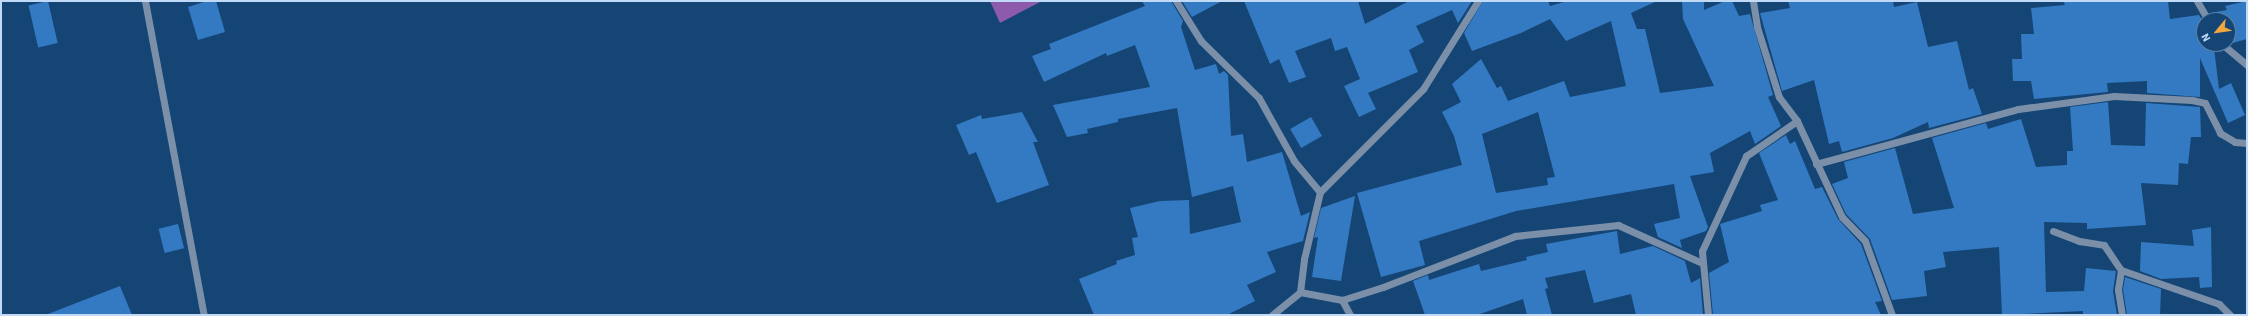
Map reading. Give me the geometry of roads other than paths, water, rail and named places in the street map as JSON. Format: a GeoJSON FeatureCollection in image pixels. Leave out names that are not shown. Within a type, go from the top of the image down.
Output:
{"type":"FeatureCollection","features":[{"type":"Feature","properties":{"kind":"street"},"geometry":{"type":"LineString","coordinates":[[145,1],[204,315]]}},
{"type":"Feature","properties":{"kind":"street"},"geometry":{"type":"LineString","coordinates":[[1176,1],[1201,41],[1259,98],[1294,162],[1320,192]]}},
{"type":"Feature","properties":{"kind":"street"},"geometry":{"type":"LineString","coordinates":[[1272,315],[1300,292],[1304,259],[1320,192],[1423,89],[1478,1]]}},
{"type":"Feature","properties":{"kind":"street"},"geometry":{"type":"LineString","coordinates":[[1753,1],[1757,27],[1779,97],[1797,121],[1842,217],[1865,241],[1892,315]]}},
{"type":"Feature","properties":{"kind":"street"},"geometry":{"type":"LineString","coordinates":[[2197,1],[2203,12]]}},
{"type":"Feature","properties":{"kind":"street"},"geometry":{"type":"LineString","coordinates":[[2232,52],[2247,65]]}},
{"type":"Feature","properties":{"kind":"street"},"geometry":{"type":"LineString","coordinates":[[1816,164],[2018,109],[2114,96],[2192,100],[2205,103],[2220,132],[2235,142],[2247,142]]}},
{"type":"Feature","properties":{"kind":"street"},"geometry":{"type":"LineString","coordinates":[[1708,315],[1702,250],[1746,156],[1797,121]]}},
{"type":"Feature","properties":{"kind":"street"},"geometry":{"type":"LineString","coordinates":[[1300,292],[1342,300],[1383,287],[1515,236],[1618,225],[1702,263]]}},
{"type":"Feature","properties":{"kind":"street"},"geometry":{"type":"LineString","coordinates":[[2053,230],[2079,241],[2104,245],[2121,270],[2219,304],[2230,315]]}},
{"type":"Feature","properties":{"kind":"street"},"geometry":{"type":"LineString","coordinates":[[2121,270],[2118,290],[2122,315]]}},
{"type":"Feature","properties":{"kind":"street"},"geometry":{"type":"LineString","coordinates":[[1342,300],[1350,315]]}}]}
